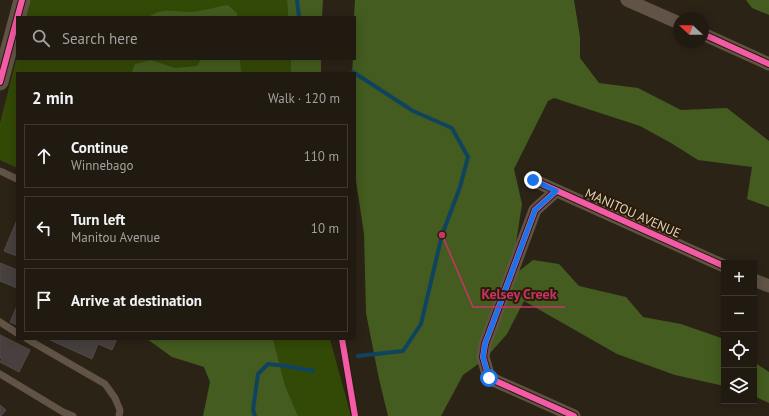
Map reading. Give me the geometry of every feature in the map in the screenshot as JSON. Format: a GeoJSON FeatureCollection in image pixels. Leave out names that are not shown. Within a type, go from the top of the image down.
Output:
{"type":"FeatureCollection","features":[{"type":"Feature","properties":{"kind":"street"},"geometry":{"type":"LineString","coordinates":[[17,16],[22,0]]}},
{"type":"Feature","properties":{"kind":"street"},"geometry":{"type":"LineString","coordinates":[[627,0],[673,20]]}},
{"type":"Feature","properties":{"kind":"street"},"geometry":{"type":"LineString","coordinates":[[1,73],[16,21]]}},
{"type":"Feature","properties":{"kind":"street"},"geometry":{"type":"LineString","coordinates":[[709,37],[769,64]]}},
{"type":"Feature","properties":{"kind":"street","name":"MANITOU AVENUE"},"geometry":{"type":"LineString","coordinates":[[533,180],[721,265]]}},
{"type":"Feature","properties":{"kind":"street"},"geometry":{"type":"LineString","coordinates":[[556,191],[535,210],[485,344],[483,357],[489,378],[574,416]]}},
{"type":"Feature","properties":{"kind":"street"},"geometry":{"type":"LineString","coordinates":[[757,281],[769,286]]}},
{"type":"Feature","properties":{"kind":"lane"},"geometry":{"type":"LineString","coordinates":[[0,171],[16,179]]}},
{"type":"Feature","properties":{"kind":"lane"},"geometry":{"type":"LineString","coordinates":[[0,322],[16,332]]}},
{"type":"Feature","properties":{"kind":"lane"},"geometry":{"type":"LineString","coordinates":[[29,340],[105,384],[115,398],[120,410],[119,416]]}},
{"type":"Feature","properties":{"kind":"lane"},"geometry":{"type":"LineString","coordinates":[[0,374],[63,412],[73,416]]}},
{"type":"Feature","properties":{"kind":"green space"},"geometry":{"type":"Polygon","coordinates":[[[27,0],[287,0],[288,16],[24,16],[27,0]]]}},
{"type":"Feature","properties":{"kind":"green space"},"geometry":{"type":"Polygon","coordinates":[[[287,0],[323,0],[322,16],[288,16],[287,0]]]}},
{"type":"Feature","properties":{"kind":"green space"},"geometry":{"type":"Polygon","coordinates":[[[355,0],[574,0],[580,37],[580,58],[599,83],[638,88],[681,110],[727,108],[769,141],[769,207],[747,199],[752,167],[698,160],[640,126],[554,98],[548,101],[514,169],[522,204],[516,243],[519,271],[533,260],[559,264],[579,286],[626,297],[643,317],[681,324],[721,338],[721,385],[675,375],[617,354],[524,301],[507,334],[484,360],[463,375],[441,416],[388,416],[366,313],[364,234],[356,181],[356,72],[352,72],[353,60],[356,60],[356,16],[354,16],[355,0]]]}},
{"type":"Feature","properties":{"kind":"green space"},"geometry":{"type":"Polygon","coordinates":[[[746,0],[769,0],[769,15],[752,8],[746,0]]]}},
{"type":"Feature","properties":{"kind":"green space"},"geometry":{"type":"Polygon","coordinates":[[[228,5],[237,13],[237,16],[150,16],[163,11],[200,11],[228,5]]]}},
{"type":"Feature","properties":{"kind":"green space"},"geometry":{"type":"Polygon","coordinates":[[[16,60],[291,60],[291,72],[16,72],[16,168],[0,160],[0,123],[16,60]]]}},
{"type":"Feature","properties":{"kind":"green space"},"geometry":{"type":"Polygon","coordinates":[[[151,60],[175,68],[197,66],[200,60],[240,60],[241,72],[132,72],[135,64],[151,60]]]}},
{"type":"Feature","properties":{"kind":"green space"},"geometry":{"type":"Polygon","coordinates":[[[291,60],[321,60],[321,72],[291,72],[291,60]]]}},
{"type":"Feature","properties":{"kind":"green space"},"geometry":{"type":"Polygon","coordinates":[[[148,340],[273,340],[285,385],[298,416],[203,416],[210,382],[204,367],[172,357],[148,340]]]}},
{"type":"Feature","properties":{"kind":"green space"},"geometry":{"type":"Polygon","coordinates":[[[273,340],[330,340],[351,416],[298,416],[285,385],[273,340]]]}},
{"type":"Feature","properties":{"kind":"green space"},"geometry":{"type":"Polygon","coordinates":[[[757,364],[769,372],[769,403],[757,397],[757,364]]]}},
{"type":"Feature","properties":{"kind":"building"},"geometry":{"type":"Polygon","coordinates":[[[16,222],[16,256],[4,251],[16,222]]]}},
{"type":"Feature","properties":{"kind":"building"},"geometry":{"type":"Polygon","coordinates":[[[0,263],[16,270],[16,288],[0,281],[0,263]]]}},
{"type":"Feature","properties":{"kind":"building"},"geometry":{"type":"Polygon","coordinates":[[[16,308],[16,325],[10,322],[16,308]]]}},
{"type":"Feature","properties":{"kind":"building"},"geometry":{"type":"Polygon","coordinates":[[[0,335],[30,350],[19,372],[0,362],[2,359],[0,358],[0,335]]]}},
{"type":"Feature","properties":{"kind":"building"},"geometry":{"type":"Polygon","coordinates":[[[50,340],[117,340],[112,350],[98,344],[92,359],[50,340]]]}},
{"type":"Feature","properties":{"kind":"building"},"geometry":{"type":"Polygon","coordinates":[[[0,405],[6,410],[1,416],[0,416],[0,405]]]}},
{"type":"Feature","properties":{"kind":"waterway"},"geometry":{"type":"LineString","coordinates":[[297,0],[299,16]]}},
{"type":"Feature","properties":{"kind":"waterway"},"geometry":{"type":"LineString","coordinates":[[356,74],[413,111],[452,128],[468,157],[460,187],[442,235],[421,324],[403,351],[358,356]]}},
{"type":"Feature","properties":{"kind":"waterway"},"geometry":{"type":"LineString","coordinates":[[255,416],[253,410],[258,374],[268,364],[313,371]]}},
{"type":"Feature","properties":{"kind":"cycle path"},"geometry":{"type":"LineString","coordinates":[[18,16],[22,0]]}},
{"type":"Feature","properties":{"kind":"cycle path"},"geometry":{"type":"LineString","coordinates":[[0,82],[16,22]]}},
{"type":"Feature","properties":{"kind":"cycle path"},"geometry":{"type":"LineString","coordinates":[[709,37],[769,64]]}},
{"type":"Feature","properties":{"kind":"cycle path"},"geometry":{"type":"LineString","coordinates":[[533,180],[721,265]]}},
{"type":"Feature","properties":{"kind":"cycle path"},"geometry":{"type":"LineString","coordinates":[[556,191],[535,210],[485,344],[483,357],[489,378],[574,416]]}},
{"type":"Feature","properties":{"kind":"cycle path"},"geometry":{"type":"LineString","coordinates":[[342,340],[355,416]]}},
{"type":"Feature","properties":{"kind":"place","name":"Kelsey Creek"},"geometry":{"type":"Point","coordinates":[442,235]}},
{"type":"Feature","properties":{"kind":"route"},"geometry":{"type":"LineString","coordinates":[[489,378],[483,357],[485,344],[535,210],[556,191],[533,180]]}}]}
